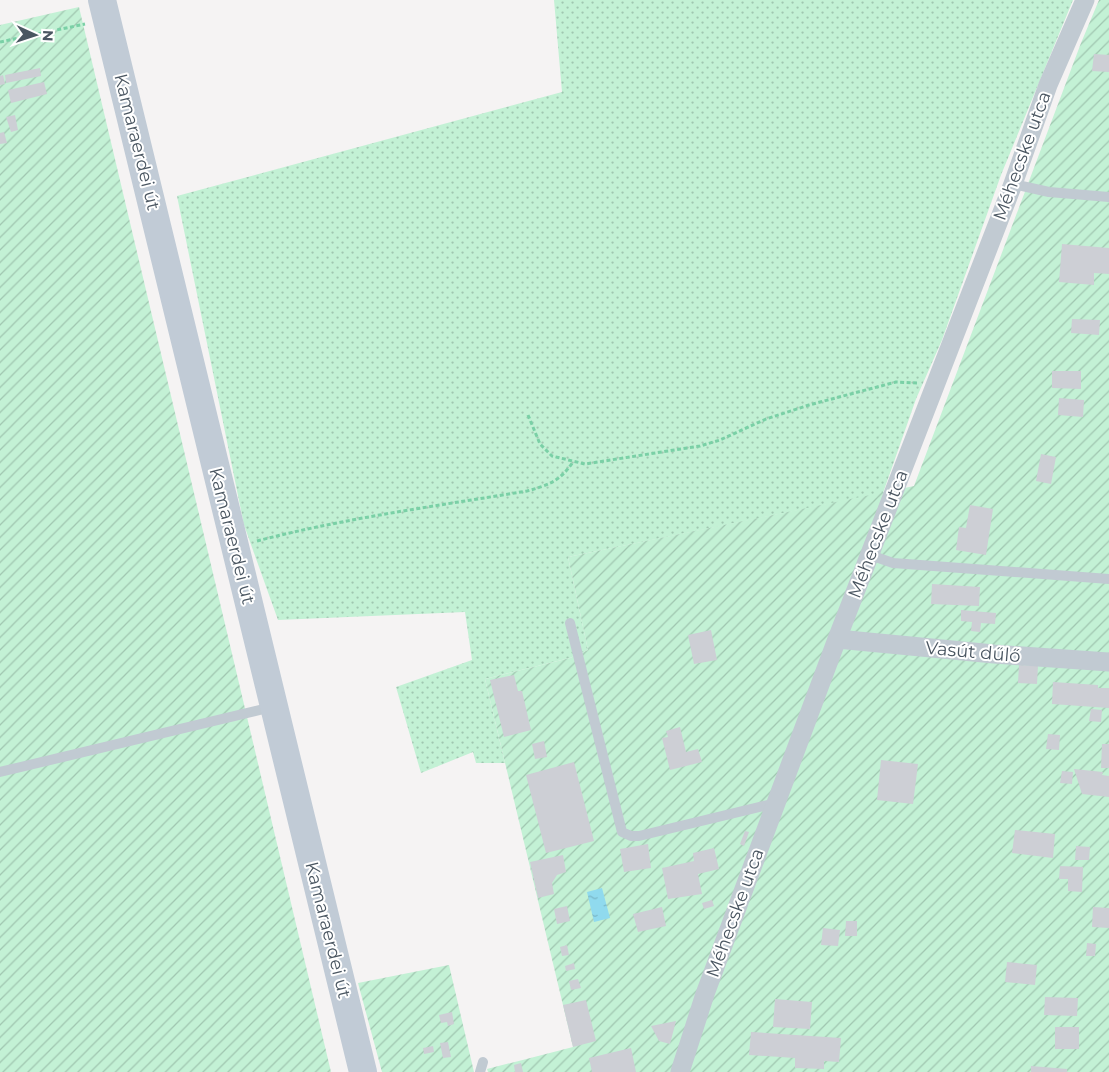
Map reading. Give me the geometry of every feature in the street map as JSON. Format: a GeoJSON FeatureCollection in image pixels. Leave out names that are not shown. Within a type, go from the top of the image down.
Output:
{"type":"FeatureCollection","features":[{"type":"Feature","properties":{"kind":"street","name":"Méhecske utca"},"geometry":{"type":"LineString","coordinates":[[680,1072],[705,994],[837,639],[1013,184],[1048,85],[1085,0]]}},
{"type":"Feature","properties":{"kind":"street","name":"Kamaraerdei út"},"geometry":{"type":"LineString","coordinates":[[104,10],[363,1072]]}},
{"type":"Feature","properties":{"kind":"street","name":"Vasút dűlő"},"geometry":{"type":"LineString","coordinates":[[837,639],[994,654],[1109,662]]}},
{"type":"Feature","properties":{"kind":"lane"},"geometry":{"type":"LineString","coordinates":[[1013,184],[1049,192],[1109,197]]}},
{"type":"Feature","properties":{"kind":"lane"},"geometry":{"type":"LineString","coordinates":[[870,555],[893,564],[1109,579]]}},
{"type":"Feature","properties":{"kind":"lane"},"geometry":{"type":"LineString","coordinates":[[570,623],[622,832],[632,836],[639,836],[776,803]]}},
{"type":"Feature","properties":{"kind":"lane"},"geometry":{"type":"LineString","coordinates":[[0,772],[274,706]]}},
{"type":"Feature","properties":{"kind":"path"},"geometry":{"type":"LineString","coordinates":[[0,42],[104,10]]}},
{"type":"Feature","properties":{"kind":"path"},"geometry":{"type":"LineString","coordinates":[[528,416],[540,444],[552,456],[585,464],[700,446],[720,440],[766,419],[896,382],[914,382],[934,390]]}},
{"type":"Feature","properties":{"kind":"path"},"geometry":{"type":"LineString","coordinates":[[235,547],[285,534],[357,520],[527,492],[549,485],[566,473],[573,462]]}},
{"type":"Feature","properties":{"kind":"green space"},"geometry":{"type":"Polygon","coordinates":[[[554,0],[1073,0],[1001,175],[942,340],[916,399],[883,493],[568,557],[588,650],[570,658],[485,679],[505,763],[476,763],[473,752],[421,773],[396,687],[472,660],[465,612],[278,620],[244,525],[177,196],[562,92],[554,0]]]}},
{"type":"Feature","properties":{"kind":"green space"},"geometry":{"type":"Polygon","coordinates":[[[1099,0],[1109,0],[1109,1072],[488,1072],[487,1069],[573,1047],[485,679],[570,658],[588,650],[568,557],[914,486],[1081,43],[1099,0]]]}},
{"type":"Feature","properties":{"kind":"green space"},"geometry":{"type":"Polygon","coordinates":[[[79,7],[331,1072],[0,1072],[0,25],[79,7]]]}},
{"type":"Feature","properties":{"kind":"green space"},"geometry":{"type":"Polygon","coordinates":[[[449,965],[474,1072],[382,1072],[358,983],[449,965]]]}},
{"type":"Feature","properties":{"kind":"water"},"geometry":{"type":"Polygon","coordinates":[[[602,888],[610,918],[594,922],[587,892],[602,888]]]}},
{"type":"Feature","properties":{"kind":"building"},"geometry":{"type":"Polygon","coordinates":[[[1094,54],[1109,55],[1109,72],[1092,71],[1094,54]]]}},
{"type":"Feature","properties":{"kind":"building"},"geometry":{"type":"Polygon","coordinates":[[[40,68],[41,76],[6,83],[5,75],[40,68]]]}},
{"type":"Feature","properties":{"kind":"building"},"geometry":{"type":"Polygon","coordinates":[[[3,75],[5,84],[0,85],[0,76],[3,75]]]}},
{"type":"Feature","properties":{"kind":"building"},"geometry":{"type":"Polygon","coordinates":[[[44,82],[47,94],[11,103],[8,90],[44,82]]]}},
{"type":"Feature","properties":{"kind":"building"},"geometry":{"type":"Polygon","coordinates":[[[15,115],[18,130],[11,132],[6,117],[15,115]]]}},
{"type":"Feature","properties":{"kind":"building"},"geometry":{"type":"Polygon","coordinates":[[[4,132],[7,143],[0,144],[0,133],[4,132]]]}},
{"type":"Feature","properties":{"kind":"building"},"geometry":{"type":"Polygon","coordinates":[[[1062,244],[1109,248],[1109,274],[1094,273],[1094,285],[1059,282],[1062,244]]]}},
{"type":"Feature","properties":{"kind":"building"},"geometry":{"type":"Polygon","coordinates":[[[1072,319],[1100,320],[1099,335],[1071,333],[1072,319]]]}},
{"type":"Feature","properties":{"kind":"building"},"geometry":{"type":"Polygon","coordinates":[[[1052,371],[1081,371],[1081,389],[1052,388],[1052,371]]]}},
{"type":"Feature","properties":{"kind":"building"},"geometry":{"type":"Polygon","coordinates":[[[1059,398],[1084,400],[1083,417],[1058,415],[1059,398]]]}},
{"type":"Feature","properties":{"kind":"building"},"geometry":{"type":"Polygon","coordinates":[[[1041,454],[1056,457],[1051,484],[1036,481],[1041,454]]]}},
{"type":"Feature","properties":{"kind":"building"},"geometry":{"type":"Polygon","coordinates":[[[970,505],[993,509],[986,555],[956,550],[959,527],[966,528],[970,505]]]}},
{"type":"Feature","properties":{"kind":"building"},"geometry":{"type":"Polygon","coordinates":[[[932,584],[980,587],[979,606],[931,604],[932,584]]]}},
{"type":"Feature","properties":{"kind":"building"},"geometry":{"type":"Polygon","coordinates":[[[961,610],[996,613],[995,624],[981,623],[980,632],[971,631],[972,622],[961,621],[961,610]]]}},
{"type":"Feature","properties":{"kind":"building"},"geometry":{"type":"Polygon","coordinates":[[[711,630],[717,660],[694,664],[688,635],[711,630]]]}},
{"type":"Feature","properties":{"kind":"building"},"geometry":{"type":"Polygon","coordinates":[[[1019,665],[1038,666],[1037,684],[1018,683],[1019,665]]]}},
{"type":"Feature","properties":{"kind":"building"},"geometry":{"type":"Polygon","coordinates":[[[514,675],[518,691],[522,691],[531,730],[504,737],[490,680],[514,675]]]}},
{"type":"Feature","properties":{"kind":"building"},"geometry":{"type":"Polygon","coordinates":[[[1053,682],[1098,685],[1098,688],[1109,688],[1109,708],[1052,704],[1053,682]]]}},
{"type":"Feature","properties":{"kind":"building"},"geometry":{"type":"Polygon","coordinates":[[[1091,709],[1102,710],[1101,722],[1089,721],[1091,709]]]}},
{"type":"Feature","properties":{"kind":"building"},"geometry":{"type":"Polygon","coordinates":[[[680,727],[686,752],[698,749],[702,762],[670,770],[662,738],[668,737],[666,731],[680,727]]]}},
{"type":"Feature","properties":{"kind":"building"},"geometry":{"type":"Polygon","coordinates":[[[1048,734],[1060,735],[1059,750],[1046,749],[1048,734]]]}},
{"type":"Feature","properties":{"kind":"building"},"geometry":{"type":"Polygon","coordinates":[[[544,741],[547,757],[535,759],[532,744],[544,741]]]}},
{"type":"Feature","properties":{"kind":"building"},"geometry":{"type":"Polygon","coordinates":[[[1102,744],[1109,744],[1109,768],[1101,768],[1102,744]]]}},
{"type":"Feature","properties":{"kind":"building"},"geometry":{"type":"Polygon","coordinates":[[[881,760],[918,764],[913,804],[877,800],[881,760]]]}},
{"type":"Feature","properties":{"kind":"building"},"geometry":{"type":"Polygon","coordinates":[[[574,762],[594,841],[546,853],[526,775],[574,762]]]}},
{"type":"Feature","properties":{"kind":"building"},"geometry":{"type":"Polygon","coordinates":[[[1074,769],[1103,772],[1102,775],[1109,776],[1109,797],[1082,794],[1074,769]]]}},
{"type":"Feature","properties":{"kind":"building"},"geometry":{"type":"Polygon","coordinates":[[[1062,771],[1073,772],[1072,784],[1060,783],[1062,771]]]}},
{"type":"Feature","properties":{"kind":"building"},"geometry":{"type":"Polygon","coordinates":[[[1015,830],[1055,834],[1053,858],[1012,853],[1015,830]]]}},
{"type":"Feature","properties":{"kind":"building"},"geometry":{"type":"Polygon","coordinates":[[[745,831],[749,832],[744,846],[740,844],[745,831]]]}},
{"type":"Feature","properties":{"kind":"building"},"geometry":{"type":"Polygon","coordinates":[[[648,844],[651,868],[624,872],[620,849],[648,844]]]}},
{"type":"Feature","properties":{"kind":"building"},"geometry":{"type":"Polygon","coordinates":[[[1076,846],[1090,847],[1089,860],[1075,860],[1076,846]]]}},
{"type":"Feature","properties":{"kind":"building"},"geometry":{"type":"Polygon","coordinates":[[[714,848],[719,869],[698,874],[702,894],[668,899],[662,868],[694,861],[693,853],[714,848]]]}},
{"type":"Feature","properties":{"kind":"building"},"geometry":{"type":"Polygon","coordinates":[[[563,855],[566,872],[557,875],[552,883],[554,894],[538,898],[530,862],[563,855]]]}},
{"type":"Feature","properties":{"kind":"building"},"geometry":{"type":"Polygon","coordinates":[[[1060,866],[1083,867],[1082,892],[1068,891],[1068,879],[1059,879],[1060,866]]]}},
{"type":"Feature","properties":{"kind":"building"},"geometry":{"type":"Polygon","coordinates":[[[712,900],[714,906],[704,909],[702,903],[712,900]]]}},
{"type":"Feature","properties":{"kind":"building"},"geometry":{"type":"Polygon","coordinates":[[[567,906],[570,921],[557,924],[554,909],[567,906]]]}},
{"type":"Feature","properties":{"kind":"building"},"geometry":{"type":"Polygon","coordinates":[[[662,907],[666,926],[638,932],[633,914],[662,907]]]}},
{"type":"Feature","properties":{"kind":"building"},"geometry":{"type":"Polygon","coordinates":[[[1093,907],[1109,908],[1109,928],[1092,927],[1093,907]]]}},
{"type":"Feature","properties":{"kind":"building"},"geometry":{"type":"Polygon","coordinates":[[[846,921],[857,921],[857,936],[845,936],[846,921]]]}},
{"type":"Feature","properties":{"kind":"building"},"geometry":{"type":"Polygon","coordinates":[[[823,928],[840,930],[838,946],[821,945],[823,928]]]}},
{"type":"Feature","properties":{"kind":"building"},"geometry":{"type":"Polygon","coordinates":[[[1087,943],[1096,944],[1095,956],[1086,956],[1087,943]]]}},
{"type":"Feature","properties":{"kind":"building"},"geometry":{"type":"Polygon","coordinates":[[[567,945],[569,955],[562,956],[560,947],[567,945]]]}},
{"type":"Feature","properties":{"kind":"building"},"geometry":{"type":"Polygon","coordinates":[[[1007,962],[1037,965],[1035,985],[1005,982],[1007,962]]]}},
{"type":"Feature","properties":{"kind":"building"},"geometry":{"type":"Polygon","coordinates":[[[574,963],[575,969],[566,971],[565,966],[574,963]]]}},
{"type":"Feature","properties":{"kind":"building"},"geometry":{"type":"Polygon","coordinates":[[[578,979],[581,988],[571,990],[569,981],[578,979]]]}},
{"type":"Feature","properties":{"kind":"building"},"geometry":{"type":"Polygon","coordinates":[[[1045,997],[1078,998],[1077,1016],[1044,1015],[1045,997]]]}},
{"type":"Feature","properties":{"kind":"building"},"geometry":{"type":"Polygon","coordinates":[[[775,999],[812,1002],[810,1029],[773,1027],[775,999]]]}},
{"type":"Feature","properties":{"kind":"building"},"geometry":{"type":"Polygon","coordinates":[[[586,1000],[596,1041],[573,1047],[563,1005],[586,1000]]]}},
{"type":"Feature","properties":{"kind":"building"},"geometry":{"type":"Polygon","coordinates":[[[452,1012],[454,1024],[448,1026],[447,1022],[441,1023],[439,1015],[452,1012]]]}},
{"type":"Feature","properties":{"kind":"building"},"geometry":{"type":"Polygon","coordinates":[[[676,1021],[670,1044],[659,1041],[651,1026],[676,1021]]]}},
{"type":"Feature","properties":{"kind":"building"},"geometry":{"type":"Polygon","coordinates":[[[1055,1027],[1079,1027],[1079,1049],[1055,1049],[1055,1027]]]}},
{"type":"Feature","properties":{"kind":"building"},"geometry":{"type":"Polygon","coordinates":[[[751,1032],[841,1038],[839,1062],[824,1061],[824,1069],[795,1068],[795,1058],[749,1055],[751,1032]]]}},
{"type":"Feature","properties":{"kind":"building"},"geometry":{"type":"Polygon","coordinates":[[[448,1042],[451,1057],[443,1058],[440,1043],[448,1042]]]}},
{"type":"Feature","properties":{"kind":"building"},"geometry":{"type":"Polygon","coordinates":[[[433,1046],[434,1052],[424,1054],[423,1048],[433,1046]]]}},
{"type":"Feature","properties":{"kind":"building"},"geometry":{"type":"Polygon","coordinates":[[[631,1048],[636,1072],[592,1072],[589,1058],[631,1048]]]}},
{"type":"Feature","properties":{"kind":"building"},"geometry":{"type":"Polygon","coordinates":[[[521,1063],[523,1072],[515,1072],[514,1065],[521,1063]]]}},
{"type":"Feature","properties":{"kind":"building"},"geometry":{"type":"Polygon","coordinates":[[[1031,1066],[1067,1069],[1067,1072],[1031,1072],[1031,1066]]]}}]}
